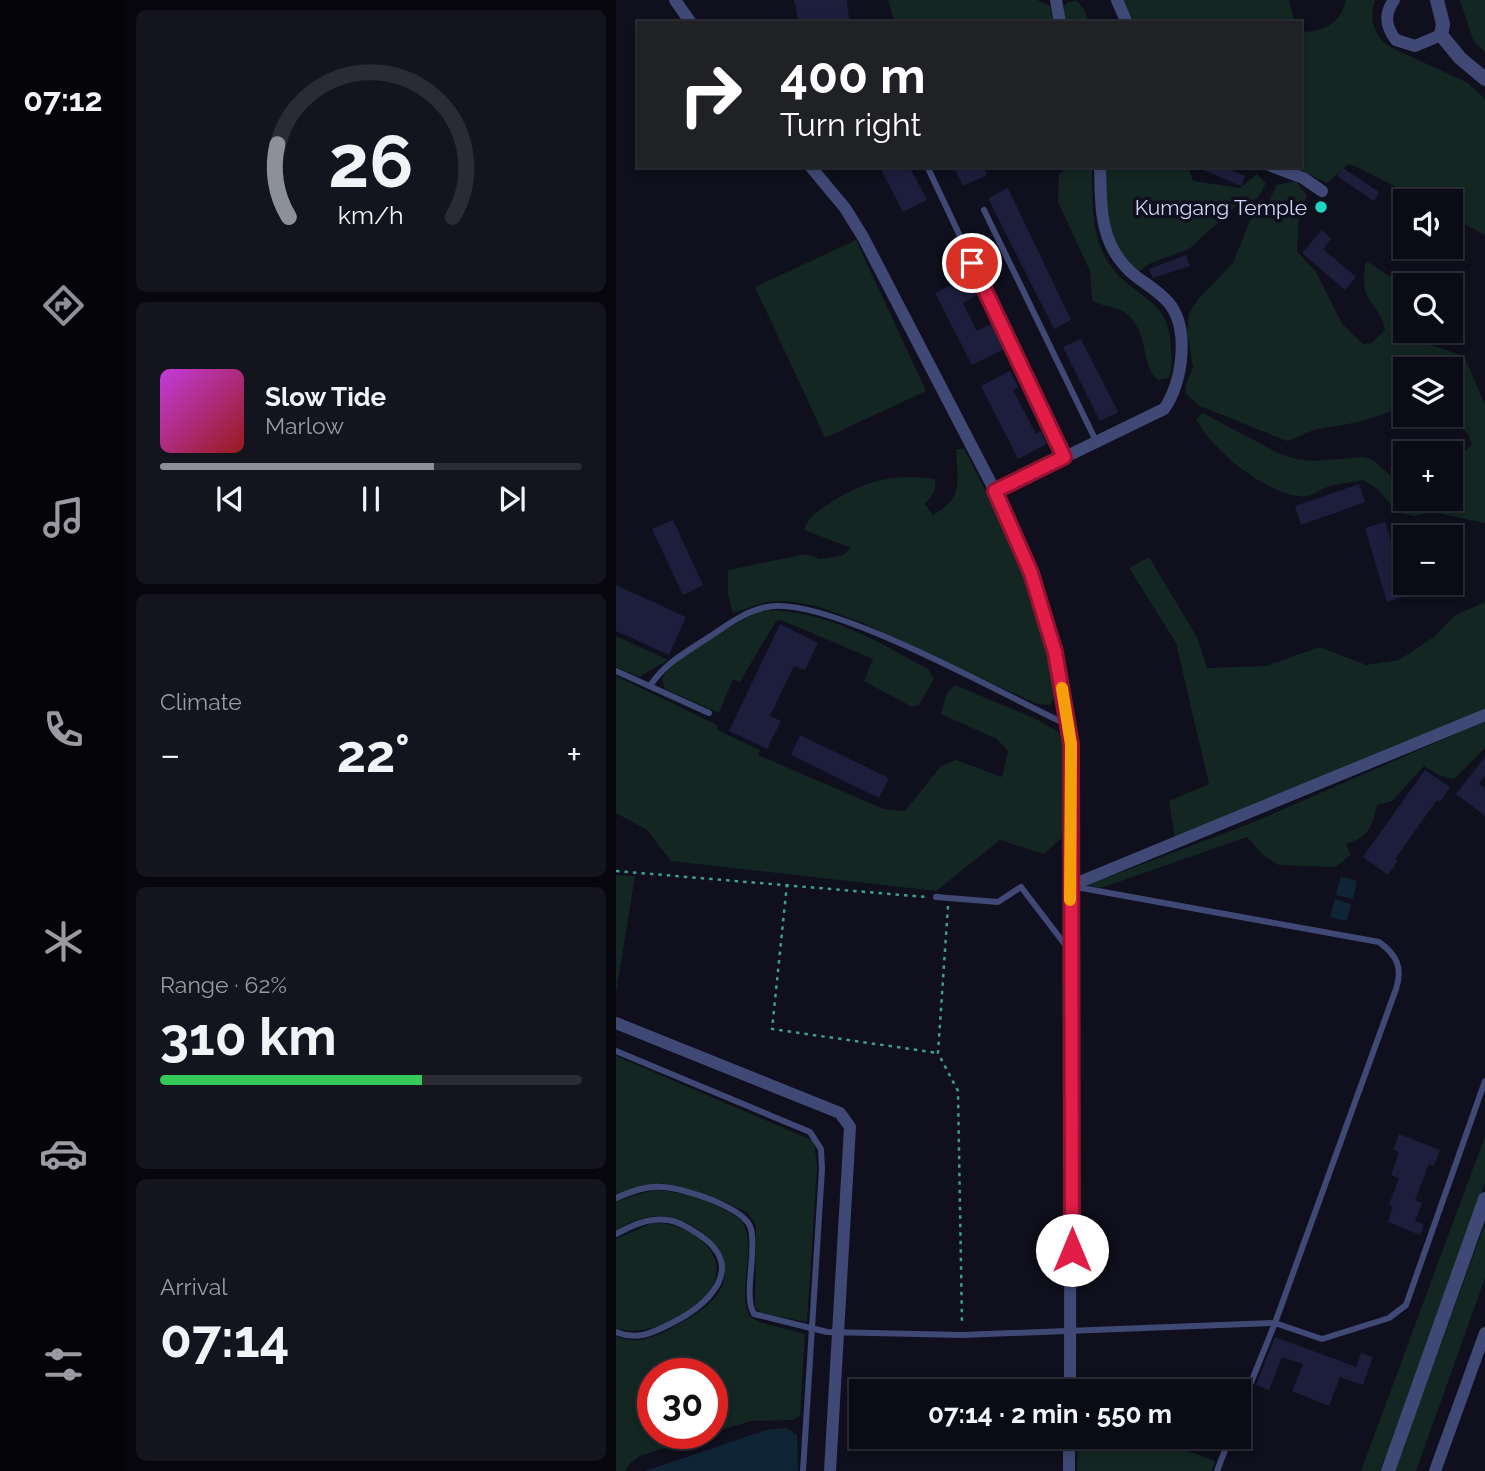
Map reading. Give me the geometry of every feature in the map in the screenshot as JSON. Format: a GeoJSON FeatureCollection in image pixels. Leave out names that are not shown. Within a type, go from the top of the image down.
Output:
{"type":"FeatureCollection","features":[{"type":"Feature","properties":{"kind":"street"},"geometry":{"type":"LineString","coordinates":[[675,0],[690,21]]}},
{"type":"Feature","properties":{"kind":"street"},"geometry":{"type":"LineString","coordinates":[[1056,0],[1060,21]]}},
{"type":"Feature","properties":{"kind":"street"},"geometry":{"type":"LineString","coordinates":[[1117,0],[1126,21]]}},
{"type":"Feature","properties":{"kind":"street"},"geometry":{"type":"LineString","coordinates":[[1394,0],[1388,9],[1386,21],[1396,40],[1415,46],[1441,35]]}},
{"type":"Feature","properties":{"kind":"street"},"geometry":{"type":"LineString","coordinates":[[1437,0],[1443,24],[1441,35],[1460,58],[1485,79]]}},
{"type":"Feature","properties":{"kind":"street"},"geometry":{"type":"LineString","coordinates":[[812,168],[845,208],[863,237],[995,491],[1031,573],[1055,652],[1071,744],[1070,1379]]}},
{"type":"Feature","properties":{"kind":"street"},"geometry":{"type":"LineString","coordinates":[[995,491],[1164,409],[1170,401],[1181,349],[1179,322],[1166,300],[1126,270],[1113,249],[1102,217],[1100,168]]}},
{"type":"Feature","properties":{"kind":"street"},"geometry":{"type":"LineString","coordinates":[[1276,168],[1303,178],[1322,191]]}},
{"type":"Feature","properties":{"kind":"street"},"geometry":{"type":"LineString","coordinates":[[1070,886],[1485,715]]}},
{"type":"Feature","properties":{"kind":"street"},"geometry":{"type":"LineString","coordinates":[[616,1023],[840,1113],[847,1120],[852,1141],[830,1471]]}},
{"type":"Feature","properties":{"kind":"street"},"geometry":{"type":"LineString","coordinates":[[1388,1471],[1485,1199]]}},
{"type":"Feature","properties":{"kind":"street"},"geometry":{"type":"LineString","coordinates":[[1435,1471],[1485,1333]]}},
{"type":"Feature","properties":{"kind":"street"},"geometry":{"type":"LineString","coordinates":[[1069,1449],[1069,1471]]}},
{"type":"Feature","properties":{"kind":"lane"},"geometry":{"type":"LineString","coordinates":[[928,168],[1064,457]]}},
{"type":"Feature","properties":{"kind":"lane"},"geometry":{"type":"LineString","coordinates":[[984,210],[1096,441]]}},
{"type":"Feature","properties":{"kind":"lane"},"geometry":{"type":"LineString","coordinates":[[650,686],[674,659],[747,613],[768,606],[789,606],[860,626],[1068,724]]}},
{"type":"Feature","properties":{"kind":"lane"},"geometry":{"type":"LineString","coordinates":[[616,671],[709,713]]}},
{"type":"Feature","properties":{"kind":"lane"},"geometry":{"type":"LineString","coordinates":[[1070,886],[1379,942],[1390,950],[1398,963],[1400,975],[1396,989],[1251,1382]]}},
{"type":"Feature","properties":{"kind":"lane"},"geometry":{"type":"LineString","coordinates":[[936,897],[998,902],[1021,887],[1071,952]]}},
{"type":"Feature","properties":{"kind":"lane"},"geometry":{"type":"LineString","coordinates":[[616,1051],[810,1132],[817,1139],[822,1169],[803,1471]]}},
{"type":"Feature","properties":{"kind":"lane"},"geometry":{"type":"LineString","coordinates":[[616,1198],[663,1187],[683,1191],[740,1214],[747,1220],[753,1239],[750,1303],[754,1314],[813,1329],[962,1335],[1275,1323],[1322,1339],[1399,1312],[1406,1305],[1485,1081]]}},
{"type":"Feature","properties":{"kind":"lane"},"geometry":{"type":"LineString","coordinates":[[616,1234],[650,1220],[677,1222],[705,1239],[718,1255],[721,1266],[714,1293],[690,1314],[646,1335],[626,1336],[616,1332]]}},
{"type":"Feature","properties":{"kind":"lane"},"geometry":{"type":"LineString","coordinates":[[1217,1471],[1225,1449]]}},
{"type":"Feature","properties":{"kind":"path"},"geometry":{"type":"LineString","coordinates":[[616,871],[936,897]]}},
{"type":"Feature","properties":{"kind":"path"},"geometry":{"type":"LineString","coordinates":[[787,884],[772,1030],[938,1053]]}},
{"type":"Feature","properties":{"kind":"path"},"geometry":{"type":"LineString","coordinates":[[949,898],[938,1053],[958,1091],[962,1335]]}},
{"type":"Feature","properties":{"kind":"green space"},"geometry":{"type":"Polygon","coordinates":[[[888,0],[1037,0],[1050,6],[1054,21],[894,21],[888,0]]]}},
{"type":"Feature","properties":{"kind":"green space"},"geometry":{"type":"Polygon","coordinates":[[[1121,0],[1289,0],[1294,21],[1134,21],[1121,0]]]}},
{"type":"Feature","properties":{"kind":"green space"},"geometry":{"type":"Polygon","coordinates":[[[1346,0],[1375,0],[1372,13],[1374,25],[1388,46],[1468,83],[1485,99],[1485,235],[1463,223],[1463,189],[1400,189],[1348,164],[1327,183],[1296,168],[1302,168],[1302,30],[1305,32],[1326,27],[1341,14],[1346,0]]]}},
{"type":"Feature","properties":{"kind":"green space"},"geometry":{"type":"Polygon","coordinates":[[[1460,0],[1485,0],[1485,52],[1474,42],[1460,0]]]}},
{"type":"Feature","properties":{"kind":"green space"},"geometry":{"type":"Polygon","coordinates":[[[1077,1],[1084,9],[1088,21],[1065,21],[1063,7],[1069,2],[1077,1]]]}},
{"type":"Feature","properties":{"kind":"green space"},"geometry":{"type":"Polygon","coordinates":[[[1068,168],[1092,168],[1095,227],[1102,251],[1117,274],[1164,317],[1169,329],[1171,350],[1172,366],[1169,378],[1158,380],[1152,373],[1139,332],[1128,315],[1092,300],[1090,271],[1058,202],[1059,174],[1068,168]]]}},
{"type":"Feature","properties":{"kind":"green space"},"geometry":{"type":"Polygon","coordinates":[[[1105,168],[1189,168],[1193,181],[1240,188],[1257,174],[1266,183],[1258,198],[1239,203],[1189,249],[1149,264],[1140,271],[1128,263],[1120,252],[1107,210],[1105,168]]]}},
{"type":"Feature","properties":{"kind":"green space"},"geometry":{"type":"Polygon","coordinates":[[[1296,181],[1307,196],[1299,213],[1297,251],[1316,272],[1342,324],[1363,344],[1372,343],[1385,330],[1378,312],[1366,294],[1366,261],[1393,278],[1393,343],[1425,343],[1464,356],[1485,404],[1485,523],[1433,512],[1414,516],[1395,511],[1463,511],[1463,453],[1472,444],[1469,435],[1461,427],[1463,427],[1463,357],[1393,357],[1393,411],[1359,422],[1314,430],[1287,441],[1200,406],[1186,394],[1186,384],[1193,368],[1187,332],[1189,313],[1199,298],[1233,263],[1250,220],[1265,209],[1277,185],[1296,181]]]}},
{"type":"Feature","properties":{"kind":"green space"},"geometry":{"type":"Polygon","coordinates":[[[856,240],[926,391],[825,438],[755,287],[856,240]]]}},
{"type":"Feature","properties":{"kind":"green space"},"geometry":{"type":"Polygon","coordinates":[[[1203,413],[1278,453],[1296,459],[1314,461],[1364,457],[1373,460],[1393,478],[1393,508],[1379,490],[1363,480],[1330,486],[1308,496],[1285,493],[1270,487],[1226,456],[1196,419],[1203,413]]]}},
{"type":"Feature","properties":{"kind":"green space"},"geometry":{"type":"Polygon","coordinates":[[[956,449],[964,449],[990,500],[1041,619],[1051,656],[1055,686],[1050,705],[1037,704],[863,623],[816,606],[788,601],[766,602],[733,613],[728,595],[728,570],[806,554],[820,559],[843,555],[851,548],[804,530],[814,514],[855,489],[893,478],[935,479],[935,491],[925,504],[933,515],[943,508],[955,495],[957,487],[956,449]]]}},
{"type":"Feature","properties":{"kind":"green space"},"geometry":{"type":"Polygon","coordinates":[[[1149,557],[1197,637],[1207,668],[1266,666],[1320,647],[1366,665],[1399,660],[1434,637],[1454,616],[1485,602],[1485,710],[1175,838],[1169,801],[1209,784],[1176,643],[1129,568],[1149,557]]]}},
{"type":"Feature","properties":{"kind":"green space"},"geometry":{"type":"Polygon","coordinates":[[[767,610],[811,616],[851,629],[928,669],[934,679],[919,705],[912,707],[864,681],[873,659],[781,620],[776,621],[740,682],[733,679],[719,713],[665,689],[662,679],[678,661],[756,612],[767,610]]]}},
{"type":"Feature","properties":{"kind":"green space"},"geometry":{"type":"Polygon","coordinates":[[[616,636],[668,660],[639,677],[616,667],[616,636]]]}},
{"type":"Feature","properties":{"kind":"green space"},"geometry":{"type":"Polygon","coordinates":[[[616,676],[717,725],[717,730],[760,750],[758,755],[884,809],[905,811],[941,766],[956,760],[1002,777],[1008,751],[997,739],[941,714],[947,693],[955,685],[1036,719],[1059,732],[1065,753],[1062,838],[1044,854],[1000,840],[936,891],[671,861],[647,830],[616,813],[616,676]]]}},
{"type":"Feature","properties":{"kind":"green space"},"geometry":{"type":"Polygon","coordinates":[[[1485,721],[1485,748],[1454,779],[1441,776],[1424,766],[1392,801],[1377,805],[1368,830],[1360,838],[1346,844],[1351,855],[1335,867],[1279,865],[1264,856],[1247,837],[1101,888],[1087,885],[1254,822],[1485,721]]]}},
{"type":"Feature","properties":{"kind":"green space"},"geometry":{"type":"Polygon","coordinates":[[[616,875],[635,876],[616,993],[616,875]]]}},
{"type":"Feature","properties":{"kind":"green space"},"geometry":{"type":"Polygon","coordinates":[[[616,1056],[814,1141],[817,1167],[807,1322],[761,1313],[755,1307],[756,1225],[748,1213],[725,1202],[662,1183],[616,1194],[616,1056]]]}},
{"type":"Feature","properties":{"kind":"green space"},"geometry":{"type":"Polygon","coordinates":[[[1485,1136],[1485,1183],[1380,1471],[1361,1471],[1485,1136]]]}},
{"type":"Feature","properties":{"kind":"green space"},"geometry":{"type":"Polygon","coordinates":[[[654,1190],[677,1192],[724,1209],[743,1222],[748,1245],[745,1293],[749,1316],[759,1322],[805,1334],[800,1416],[792,1420],[751,1421],[728,1428],[728,1358],[637,1358],[637,1449],[662,1449],[640,1456],[631,1462],[625,1471],[616,1471],[616,1336],[631,1340],[644,1339],[672,1328],[709,1303],[719,1292],[725,1279],[720,1253],[701,1231],[675,1218],[662,1216],[638,1220],[616,1230],[616,1201],[654,1190]]]}},
{"type":"Feature","properties":{"kind":"green space"},"geometry":{"type":"Polygon","coordinates":[[[652,1223],[676,1226],[698,1238],[713,1256],[716,1274],[709,1291],[695,1306],[676,1319],[634,1331],[616,1328],[616,1239],[652,1223]]]}},
{"type":"Feature","properties":{"kind":"green space"},"geometry":{"type":"Polygon","coordinates":[[[1485,1223],[1485,1278],[1416,1471],[1395,1471],[1485,1223]]]}},
{"type":"Feature","properties":{"kind":"green space"},"geometry":{"type":"Polygon","coordinates":[[[1078,1449],[1182,1449],[1215,1461],[1212,1471],[1077,1471],[1078,1449]]]}},
{"type":"Feature","properties":{"kind":"water"},"geometry":{"type":"Polygon","coordinates":[[[1341,876],[1357,881],[1353,899],[1336,895],[1341,876]]]}},
{"type":"Feature","properties":{"kind":"water"},"geometry":{"type":"Polygon","coordinates":[[[1335,899],[1351,904],[1347,921],[1330,917],[1335,899]]]}},
{"type":"Feature","properties":{"kind":"water"},"geometry":{"type":"Polygon","coordinates":[[[786,1428],[797,1435],[798,1471],[645,1471],[710,1449],[728,1449],[728,1443],[766,1430],[786,1428]]]}},
{"type":"Feature","properties":{"kind":"building"},"geometry":{"type":"Polygon","coordinates":[[[794,0],[847,0],[849,19],[799,21],[794,0]]]}},
{"type":"Feature","properties":{"kind":"building"},"geometry":{"type":"Polygon","coordinates":[[[880,168],[910,168],[927,200],[903,212],[880,168]]]}},
{"type":"Feature","properties":{"kind":"building"},"geometry":{"type":"Polygon","coordinates":[[[954,168],[984,168],[987,175],[963,186],[954,168]]]}},
{"type":"Feature","properties":{"kind":"building"},"geometry":{"type":"Polygon","coordinates":[[[1199,168],[1227,168],[1245,176],[1241,186],[1199,168]]]}},
{"type":"Feature","properties":{"kind":"building"},"geometry":{"type":"Polygon","coordinates":[[[1343,168],[1379,192],[1374,201],[1337,176],[1343,168]]]}},
{"type":"Feature","properties":{"kind":"building"},"geometry":{"type":"Polygon","coordinates":[[[1008,188],[1071,320],[1054,329],[988,198],[1008,188]]]}},
{"type":"Feature","properties":{"kind":"building"},"geometry":{"type":"Polygon","coordinates":[[[1322,230],[1331,239],[1323,249],[1356,277],[1345,290],[1302,253],[1322,230]]]}},
{"type":"Feature","properties":{"kind":"building"},"geometry":{"type":"Polygon","coordinates":[[[1186,255],[1190,266],[1153,278],[1149,269],[1186,255]]]}},
{"type":"Feature","properties":{"kind":"building"},"geometry":{"type":"Polygon","coordinates":[[[972,275],[981,293],[963,303],[977,331],[994,322],[1006,348],[972,365],[935,293],[972,275]]]}},
{"type":"Feature","properties":{"kind":"building"},"geometry":{"type":"Polygon","coordinates":[[[1081,339],[1118,412],[1100,421],[1063,347],[1081,339]]]}},
{"type":"Feature","properties":{"kind":"building"},"geometry":{"type":"Polygon","coordinates":[[[1010,371],[1018,387],[1013,390],[1036,434],[1041,431],[1047,444],[1018,459],[981,386],[1010,371]]]}},
{"type":"Feature","properties":{"kind":"building"},"geometry":{"type":"Polygon","coordinates":[[[1359,484],[1365,502],[1301,525],[1295,506],[1359,484]]]}},
{"type":"Feature","properties":{"kind":"building"},"geometry":{"type":"Polygon","coordinates":[[[673,520],[703,585],[683,595],[652,529],[673,520]]]}},
{"type":"Feature","properties":{"kind":"building"},"geometry":{"type":"Polygon","coordinates":[[[1385,522],[1393,549],[1393,595],[1407,596],[1387,602],[1365,528],[1385,522]]]}},
{"type":"Feature","properties":{"kind":"building"},"geometry":{"type":"Polygon","coordinates":[[[616,585],[686,617],[669,655],[616,631],[616,585]]]}},
{"type":"Feature","properties":{"kind":"building"},"geometry":{"type":"Polygon","coordinates":[[[780,624],[818,643],[805,670],[794,666],[770,716],[781,721],[767,749],[729,731],[780,624]]]}},
{"type":"Feature","properties":{"kind":"building"},"geometry":{"type":"Polygon","coordinates":[[[800,735],[889,778],[879,798],[791,755],[800,735]]]}},
{"type":"Feature","properties":{"kind":"building"},"geometry":{"type":"Polygon","coordinates":[[[1485,757],[1485,776],[1479,784],[1485,788],[1485,816],[1456,794],[1485,757]]]}},
{"type":"Feature","properties":{"kind":"building"},"geometry":{"type":"Polygon","coordinates":[[[1425,770],[1450,787],[1440,802],[1437,800],[1395,859],[1398,861],[1388,875],[1363,857],[1425,770]]]}},
{"type":"Feature","properties":{"kind":"building"},"geometry":{"type":"Polygon","coordinates":[[[1399,1134],[1440,1150],[1434,1166],[1429,1164],[1415,1200],[1422,1203],[1415,1221],[1424,1224],[1420,1235],[1388,1222],[1393,1207],[1389,1205],[1399,1178],[1391,1175],[1399,1152],[1393,1150],[1399,1134]]]}},
{"type":"Feature","properties":{"kind":"building"},"geometry":{"type":"Polygon","coordinates":[[[1275,1337],[1356,1367],[1361,1353],[1373,1357],[1363,1385],[1340,1377],[1329,1406],[1292,1391],[1303,1364],[1282,1357],[1269,1390],[1256,1385],[1275,1337]]]}},
{"type":"Feature","properties":{"kind":"slow traffic"},"geometry":{"type":"LineString","coordinates":[[1062,688],[1071,744],[1070,900]]}},
{"type":"Feature","properties":{"kind":"place","name":"Kumgang Temple"},"geometry":{"type":"Point","coordinates":[1321,207]}},
{"type":"Feature","properties":{"kind":"route"},"geometry":{"type":"LineString","coordinates":[[972,263],[1064,457],[995,491],[1031,573],[1055,652],[1071,744],[1072,1250]]}}]}
